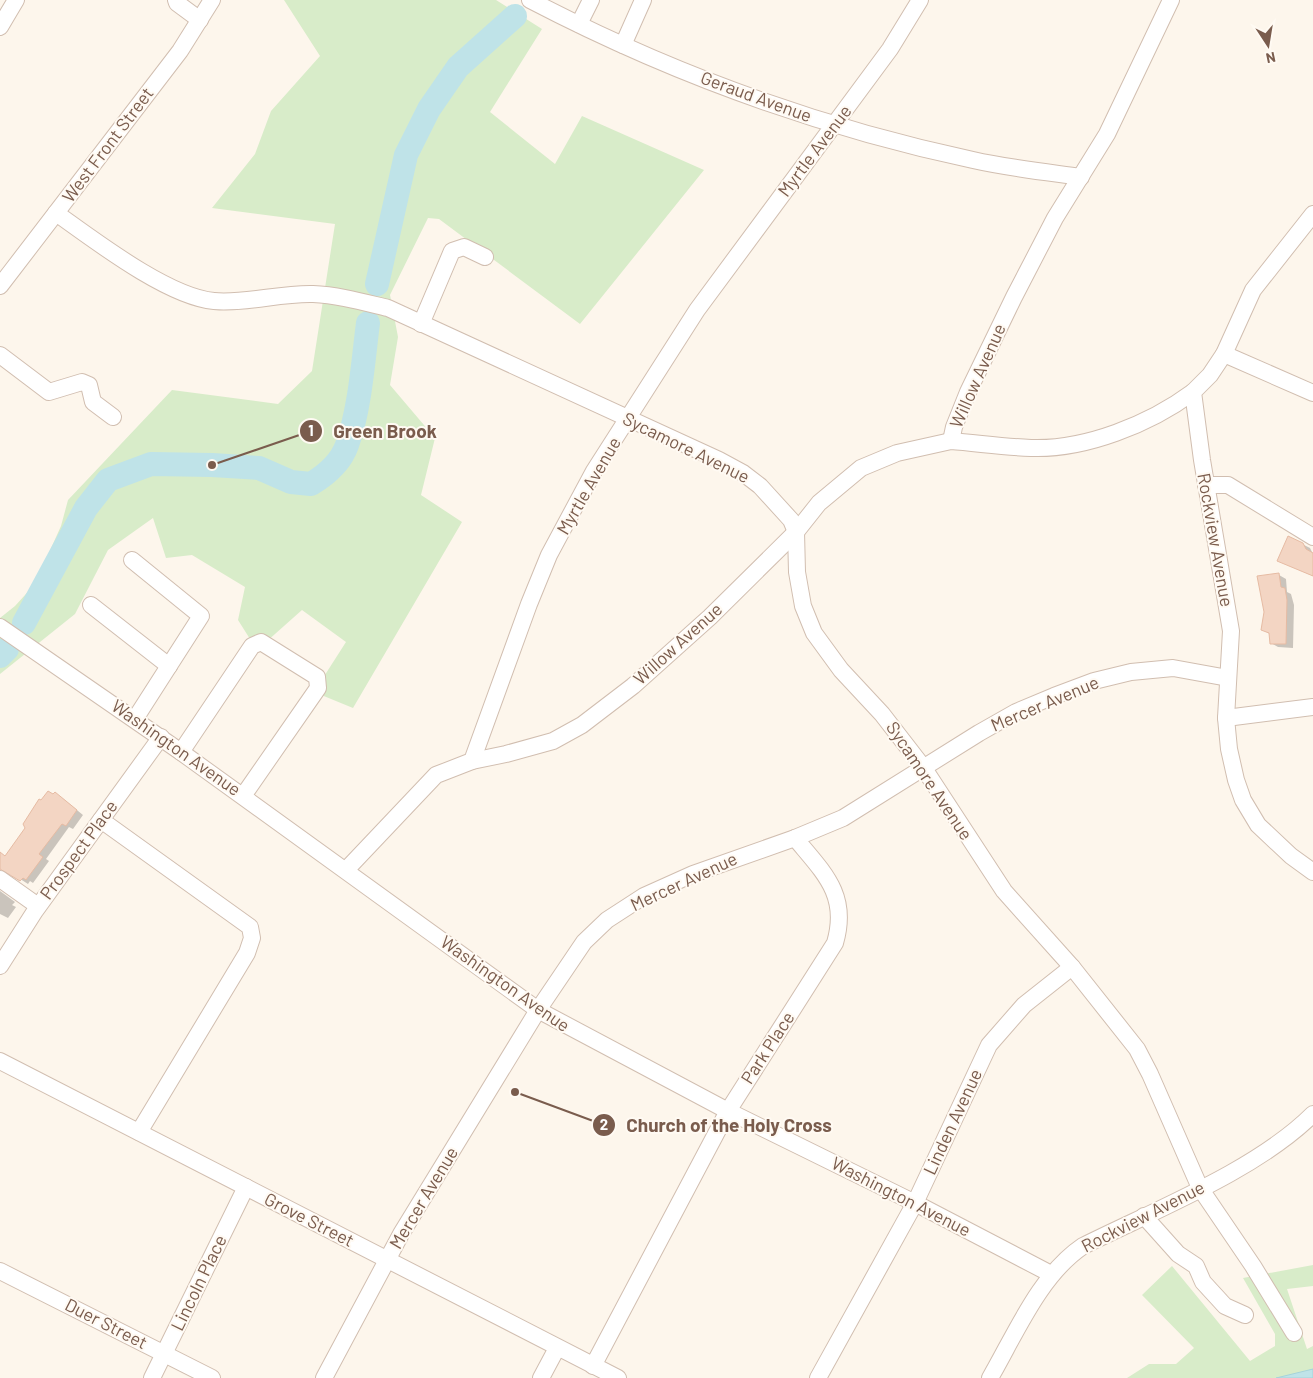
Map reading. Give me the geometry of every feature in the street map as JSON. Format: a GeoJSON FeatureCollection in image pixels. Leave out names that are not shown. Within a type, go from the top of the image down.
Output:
{"type":"FeatureCollection","features":[{"type":"Feature","properties":{"kind":"street"},"geometry":{"type":"LineString","coordinates":[[0,27],[16,0]]}},
{"type":"Feature","properties":{"kind":"street"},"geometry":{"type":"LineString","coordinates":[[176,0],[177,3],[200,20]]}},
{"type":"Feature","properties":{"kind":"street","name":"West Front Street"},"geometry":{"type":"LineString","coordinates":[[0,286],[5,269],[56,213],[180,51],[212,0]]}},
{"type":"Feature","properties":{"kind":"street","name":"Geraud Avenue"},"geometry":{"type":"LineString","coordinates":[[530,0],[623,45],[764,103],[898,143],[975,161],[1081,177]]}},
{"type":"Feature","properties":{"kind":"street"},"geometry":{"type":"LineString","coordinates":[[579,24],[591,0]]}},
{"type":"Feature","properties":{"kind":"street"},"geometry":{"type":"LineString","coordinates":[[623,45],[643,0]]}},
{"type":"Feature","properties":{"kind":"street","name":"Myrtle Avenue"},"geometry":{"type":"LineString","coordinates":[[472,761],[529,604],[549,556],[594,471],[697,310],[890,49],[920,0]]}},
{"type":"Feature","properties":{"kind":"street","name":"Willow Avenue"},"geometry":{"type":"LineString","coordinates":[[472,761],[553,741],[582,725],[633,686],[696,629],[796,532],[819,503],[861,468],[897,453],[951,441],[954,427],[968,392],[1010,306],[1055,218],[1108,134],[1171,0]]}},
{"type":"Feature","properties":{"kind":"street","name":"Sycamore Avenue"},"geometry":{"type":"LineString","coordinates":[[56,213],[121,258],[181,292],[198,298],[215,301],[312,294],[359,301],[388,308],[743,472],[766,492],[791,520],[796,532],[796,572],[803,606],[814,633],[841,670],[882,714],[924,768],[989,870],[1072,967],[1136,1049],[1150,1074],[1200,1188],[1253,1266],[1294,1333]]}},
{"type":"Feature","properties":{"kind":"street"},"geometry":{"type":"LineString","coordinates":[[951,441],[1032,448],[1064,446],[1102,438],[1172,408],[1194,392],[1210,375],[1224,354],[1254,290],[1313,214]]}},
{"type":"Feature","properties":{"kind":"street"},"geometry":{"type":"LineString","coordinates":[[421,324],[452,251],[464,247],[485,257]]}},
{"type":"Feature","properties":{"kind":"street"},"geometry":{"type":"LineString","coordinates":[[1224,354],[1313,393]]}},
{"type":"Feature","properties":{"kind":"street"},"geometry":{"type":"LineString","coordinates":[[0,355],[50,392],[82,382],[89,385],[93,402],[113,416]]}},
{"type":"Feature","properties":{"kind":"street","name":"Rockview Avenue"},"geometry":{"type":"LineString","coordinates":[[1194,392],[1206,485],[1231,630],[1226,718],[1229,749],[1243,800],[1258,825],[1291,856],[1313,872]]}},
{"type":"Feature","properties":{"kind":"street"},"geometry":{"type":"LineString","coordinates":[[1206,485],[1228,485],[1313,538]]}},
{"type":"Feature","properties":{"kind":"street"},"geometry":{"type":"LineString","coordinates":[[132,560],[201,616],[135,719]]}},
{"type":"Feature","properties":{"kind":"street"},"geometry":{"type":"LineString","coordinates":[[91,605],[169,666]]}},
{"type":"Feature","properties":{"kind":"street","name":"Washington Avenue"},"geometry":{"type":"LineString","coordinates":[[1,627],[161,737],[538,1010],[728,1111],[915,1203],[1051,1274]]}},
{"type":"Feature","properties":{"kind":"street"},"geometry":{"type":"LineString","coordinates":[[182,752],[252,646],[261,642],[317,677],[318,688],[243,796]]}},
{"type":"Feature","properties":{"kind":"street","name":"Mercer Avenue"},"geometry":{"type":"LineString","coordinates":[[324,1378],[401,1234],[538,1010],[584,942],[607,920],[644,896],[693,874],[796,838],[843,818],[1016,712],[1094,681],[1131,672],[1173,668],[1228,678]]}},
{"type":"Feature","properties":{"kind":"street"},"geometry":{"type":"LineString","coordinates":[[1226,718],[1313,707]]}},
{"type":"Feature","properties":{"kind":"street","name":"Prospect Place"},"geometry":{"type":"LineString","coordinates":[[0,966],[38,906],[161,737]]}},
{"type":"Feature","properties":{"kind":"street"},"geometry":{"type":"LineString","coordinates":[[346,870],[436,775],[472,761]]}},
{"type":"Feature","properties":{"kind":"street"},"geometry":{"type":"LineString","coordinates":[[101,820],[250,927],[251,933],[247,954],[139,1132]]}},
{"type":"Feature","properties":{"kind":"street","name":"Park Place"},"geometry":{"type":"LineString","coordinates":[[594,1366],[728,1111],[835,943],[838,931],[838,901],[830,881],[796,838]]}},
{"type":"Feature","properties":{"kind":"street"},"geometry":{"type":"LineString","coordinates":[[0,879],[38,906]]}},
{"type":"Feature","properties":{"kind":"street","name":"Linden Avenue"},"geometry":{"type":"LineString","coordinates":[[818,1378],[915,1203],[989,1045],[1024,1005],[1072,967]]}},
{"type":"Feature","properties":{"kind":"street","name":"Grove Street"},"geometry":{"type":"LineString","coordinates":[[0,1061],[618,1378]]}},
{"type":"Feature","properties":{"kind":"street","name":"Rockview Avenue"},"geometry":{"type":"LineString","coordinates":[[990,1378],[1051,1274],[1069,1256],[1083,1246],[1251,1161],[1283,1140],[1313,1114]]}},
{"type":"Feature","properties":{"kind":"street","name":"Lincoln Place"},"geometry":{"type":"LineString","coordinates":[[152,1378],[246,1187]]}},
{"type":"Feature","properties":{"kind":"street"},"geometry":{"type":"LineString","coordinates":[[1144,1216],[1178,1254],[1196,1266],[1203,1282],[1225,1306],[1246,1315]]}},
{"type":"Feature","properties":{"kind":"street","name":"Duer Street"},"geometry":{"type":"LineString","coordinates":[[0,1271],[212,1378]]}},
{"type":"Feature","properties":{"kind":"street"},"geometry":{"type":"LineString","coordinates":[[541,1378],[557,1348]]}},
{"type":"Feature","properties":{"kind":"green space"},"geometry":{"type":"Polygon","coordinates":[[[284,0],[496,0],[542,29],[490,112],[555,164],[582,116],[704,170],[580,324],[439,219],[428,218],[390,295],[398,337],[390,385],[435,438],[421,495],[462,522],[353,708],[314,692],[346,642],[302,610],[257,650],[238,620],[245,587],[192,555],[166,558],[153,518],[108,550],[75,614],[0,674],[0,618],[15,606],[35,584],[61,526],[68,500],[172,390],[278,404],[312,371],[335,224],[212,208],[255,154],[271,111],[320,56],[284,0]]]}},
{"type":"Feature","properties":{"kind":"green space"},"geometry":{"type":"Polygon","coordinates":[[[1313,1265],[1313,1286],[1287,1289],[1307,1349],[1313,1346],[1313,1378],[1127,1378],[1149,1364],[1176,1364],[1194,1348],[1142,1295],[1172,1266],[1250,1361],[1275,1346],[1275,1334],[1243,1278],[1313,1265]]]}},
{"type":"Feature","properties":{"kind":"water"},"geometry":{"type":"Polygon","coordinates":[[[1313,1369],[1313,1378],[1276,1378],[1313,1369]]]}},
{"type":"Feature","properties":{"kind":"building"},"geometry":{"type":"Polygon","coordinates":[[[1288,536],[1303,543],[1306,549],[1313,553],[1313,576],[1277,561],[1288,536]]]}},
{"type":"Feature","properties":{"kind":"building"},"geometry":{"type":"Polygon","coordinates":[[[1279,573],[1281,587],[1285,588],[1287,600],[1286,644],[1270,644],[1269,633],[1261,630],[1264,612],[1257,576],[1279,573]]]}},
{"type":"Feature","properties":{"kind":"building"},"geometry":{"type":"Polygon","coordinates":[[[48,791],[53,794],[55,792],[77,810],[66,826],[62,824],[39,854],[43,857],[26,880],[23,878],[20,881],[0,869],[0,852],[5,856],[25,828],[23,824],[39,799],[41,800],[48,791]]]}},
{"type":"Feature","properties":{"kind":"waterway"},"geometry":{"type":"LineString","coordinates":[[377,284],[406,155],[429,109],[458,67],[515,16]]}},
{"type":"Feature","properties":{"kind":"waterway"},"geometry":{"type":"LineString","coordinates":[[24,623],[86,508],[108,480],[151,464],[259,468],[291,482],[311,484],[322,477],[341,457],[347,445],[355,416],[368,323]]}},
{"type":"Feature","properties":{"kind":"waterway"},"geometry":{"type":"LineString","coordinates":[[0,656],[7,649]]}},
{"type":"Feature","properties":{"kind":"place","name":"Green Brook"},"geometry":{"type":"Point","coordinates":[212,465]}},
{"type":"Feature","properties":{"kind":"place","name":"Church of the Holy Cross"},"geometry":{"type":"Point","coordinates":[515,1092]}}]}
